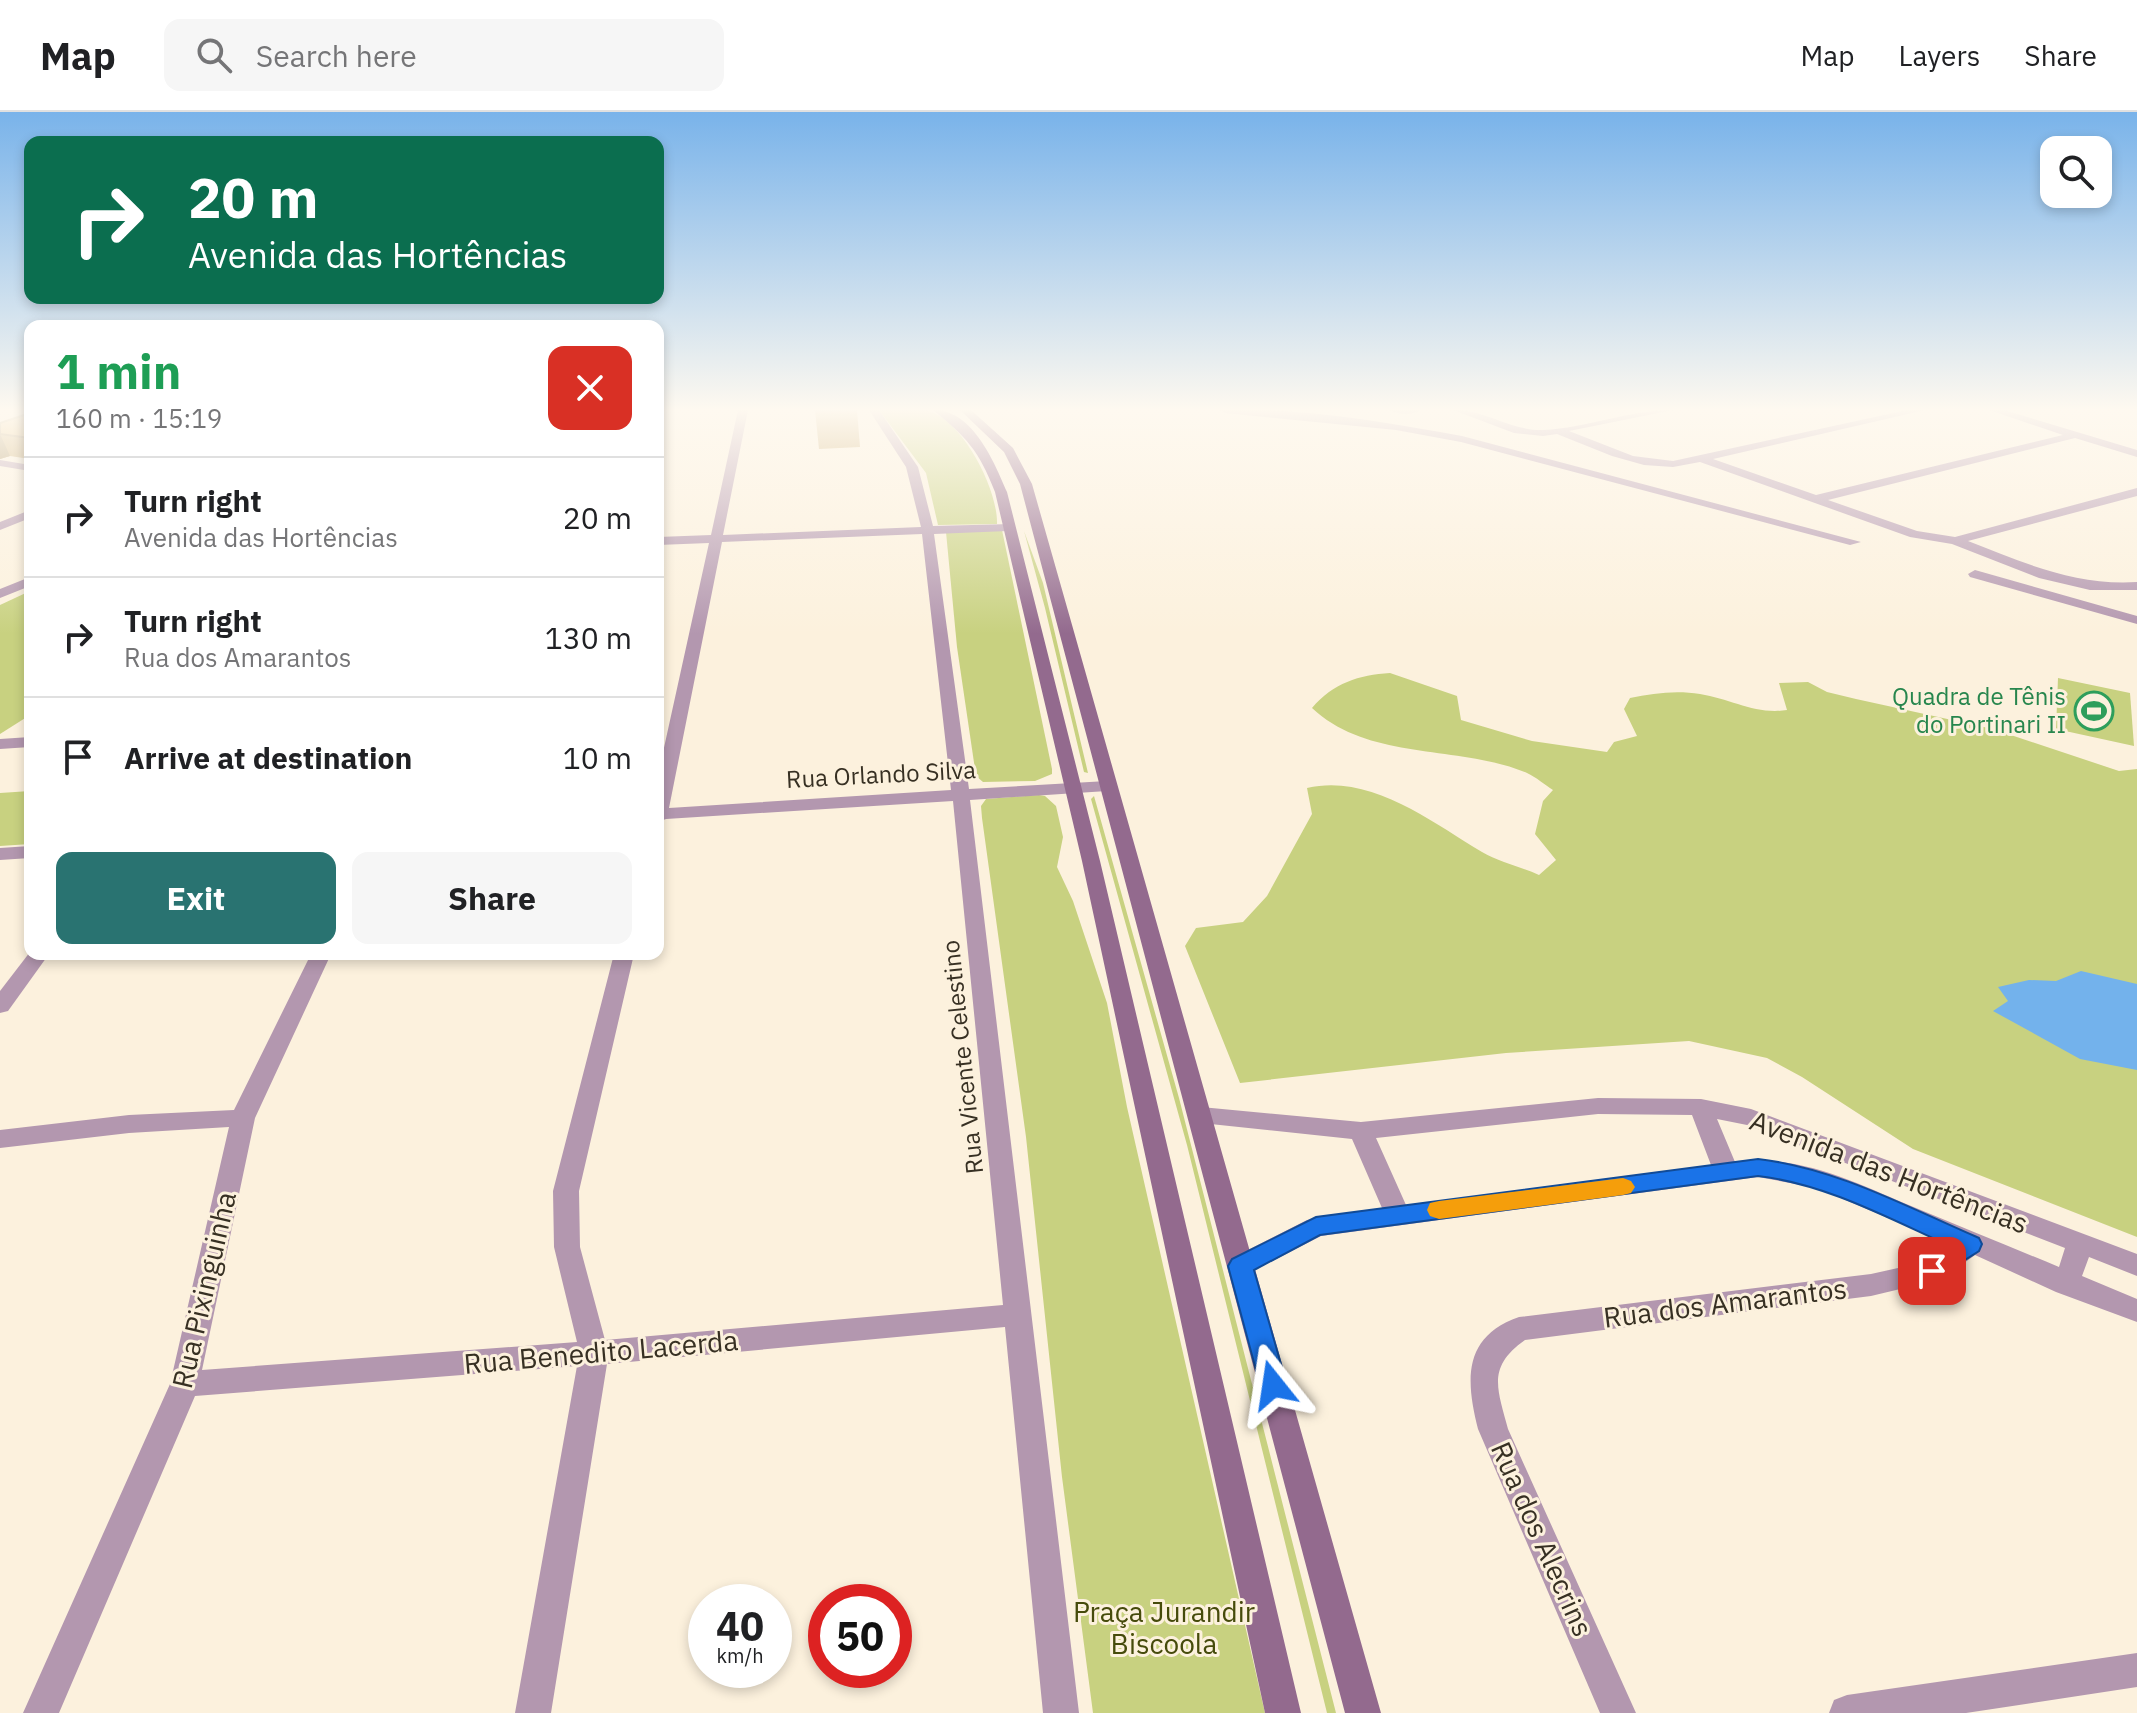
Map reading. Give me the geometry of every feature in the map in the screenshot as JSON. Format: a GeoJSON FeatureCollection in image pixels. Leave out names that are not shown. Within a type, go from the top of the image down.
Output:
{"type":"FeatureCollection","features":[{"type":"Feature","properties":{"kind":"main road"},"geometry":{"type":"LineString","coordinates":[[997,485],[1074,789],[1283,1713]]}},
{"type":"Feature","properties":{"kind":"main road"},"geometry":{"type":"LineString","coordinates":[[1025,485],[1363,1713]]}},
{"type":"Feature","properties":{"kind":"street"},"geometry":{"type":"LineString","coordinates":[[664,785],[726,485]]}},
{"type":"Feature","properties":{"kind":"street","name":"Rua Vicente Celestino"},"geometry":{"type":"LineString","coordinates":[[920,485],[961,796],[1061,1713]]}},
{"type":"Feature","properties":{"kind":"street"},"geometry":{"type":"LineString","coordinates":[[1636,485],[1855,542]]}},
{"type":"Feature","properties":{"kind":"street"},"geometry":{"type":"LineString","coordinates":[[1776,485],[1914,534],[1955,541],[2072,583],[2112,590],[2137,586]]}},
{"type":"Feature","properties":{"kind":"street"},"geometry":{"type":"LineString","coordinates":[[1816,499],[1874,485]]}},
{"type":"Feature","properties":{"kind":"street"},"geometry":{"type":"LineString","coordinates":[[1955,541],[2137,492]]}},
{"type":"Feature","properties":{"kind":"street"},"geometry":{"type":"LineString","coordinates":[[0,526],[24,516]]}},
{"type":"Feature","properties":{"kind":"street"},"geometry":{"type":"LineString","coordinates":[[664,541],[1008,527]]}},
{"type":"Feature","properties":{"kind":"street"},"geometry":{"type":"LineString","coordinates":[[1975,574],[2137,620]]}},
{"type":"Feature","properties":{"kind":"street"},"geometry":{"type":"LineString","coordinates":[[0,594],[24,584]]}},
{"type":"Feature","properties":{"kind":"street"},"geometry":{"type":"LineString","coordinates":[[0,744],[24,742]]}},
{"type":"Feature","properties":{"kind":"street","name":"Rua Orlando Silva"},"geometry":{"type":"LineString","coordinates":[[664,815],[1107,786]]}},
{"type":"Feature","properties":{"kind":"street"},"geometry":{"type":"LineString","coordinates":[[0,854],[24,852]]}},
{"type":"Feature","properties":{"kind":"street"},"geometry":{"type":"LineString","coordinates":[[0,1006],[10,979],[32,960]]}},
{"type":"Feature","properties":{"kind":"street","name":"Rua Pixinguinha"},"geometry":{"type":"LineString","coordinates":[[41,1713],[185,1384],[243,1118],[318,960]]}},
{"type":"Feature","properties":{"kind":"street"},"geometry":{"type":"LineString","coordinates":[[533,1713],[594,1353],[567,1247],[566,1191],[623,960]]}},
{"type":"Feature","properties":{"kind":"street","name":"Avenida das Hortências"},"geometry":{"type":"LineString","coordinates":[[1201,1115],[1361,1131],[1598,1106],[1701,1107],[1751,1117],[2137,1265]]}},
{"type":"Feature","properties":{"kind":"street"},"geometry":{"type":"LineString","coordinates":[[1701,1107],[1726,1172]]}},
{"type":"Feature","properties":{"kind":"street"},"geometry":{"type":"LineString","coordinates":[[0,1139],[129,1124],[243,1118]]}},
{"type":"Feature","properties":{"kind":"street"},"geometry":{"type":"LineString","coordinates":[[1361,1131],[1398,1215]]}},
{"type":"Feature","properties":{"kind":"street","name":"Avenida das Hortências"},"geometry":{"type":"LineString","coordinates":[[1241,1266],[1316,1227],[1758,1168],[1793,1172],[1851,1192],[2137,1311]]}},
{"type":"Feature","properties":{"kind":"street","name":"Rua dos Amarantos"},"geometry":{"type":"LineString","coordinates":[[1485,1362],[1495,1344],[1519,1329],[1871,1285],[1932,1271],[1970,1244]]}},
{"type":"Feature","properties":{"kind":"street"},"geometry":{"type":"LineString","coordinates":[[2066,1284],[2080,1244]]}},
{"type":"Feature","properties":{"kind":"street","name":"Rua Benedito Lacerda"},"geometry":{"type":"LineString","coordinates":[[185,1384],[594,1353],[1017,1315]]}},
{"type":"Feature","properties":{"kind":"street","name":"Rua dos Alecrins"},"geometry":{"type":"LineString","coordinates":[[1485,1362],[1482,1386],[1493,1429],[1618,1713]]}},
{"type":"Feature","properties":{"kind":"street"},"geometry":{"type":"LineString","coordinates":[[1847,1713],[2137,1670]]}},
{"type":"Feature","properties":{"kind":"green space"},"geometry":{"type":"Polygon","coordinates":[[[929,485],[988,485],[997,524],[938,525],[929,485]]]}},
{"type":"Feature","properties":{"kind":"green space"},"geometry":{"type":"Polygon","coordinates":[[[1002,530],[1052,769],[1052,774],[1035,781],[983,782],[976,776],[957,647],[946,532],[1002,530]]]}},
{"type":"Feature","properties":{"kind":"green space"},"geometry":{"type":"Polygon","coordinates":[[[1024,531],[1043,583],[1088,773],[1084,772],[1024,531]]]}},
{"type":"Feature","properties":{"kind":"green space"},"geometry":{"type":"Polygon","coordinates":[[[24,594],[24,719],[0,734],[0,605],[24,594]]]}},
{"type":"Feature","properties":{"kind":"green space"},"geometry":{"type":"Polygon","coordinates":[[[1390,673],[1457,696],[1461,720],[1532,741],[1607,752],[1614,742],[1637,736],[1624,709],[1630,698],[1691,693],[1776,711],[1787,710],[1779,683],[1808,682],[1827,692],[1993,729],[2119,771],[2137,769],[2137,1237],[1913,1149],[1767,1058],[1689,1041],[1506,1053],[1240,1083],[1185,946],[1196,928],[1243,922],[1267,896],[1312,814],[1307,788],[1331,785],[1354,787],[1377,794],[1421,815],[1489,856],[1539,875],[1556,860],[1535,834],[1543,801],[1553,790],[1534,777],[1501,764],[1388,745],[1360,737],[1335,725],[1312,708],[1338,686],[1368,676],[1390,673]]]}},
{"type":"Feature","properties":{"kind":"green space","name":"Quadra de Tênis do Portinari II"},"geometry":{"type":"Polygon","coordinates":[[[2058,678],[2130,693],[2134,746],[2056,729],[2058,678]]]}},
{"type":"Feature","properties":{"kind":"green space"},"geometry":{"type":"Polygon","coordinates":[[[24,791],[24,844],[0,846],[0,793],[24,791]]]}},
{"type":"Feature","properties":{"kind":"green space","name":"Praça Jurandir Biscoola"},"geometry":{"type":"Polygon","coordinates":[[[1045,796],[1056,806],[1063,837],[1057,867],[1073,901],[1107,1003],[1127,1107],[1265,1713],[1093,1713],[1062,1477],[1026,1137],[981,806],[986,799],[1045,796]]]}},
{"type":"Feature","properties":{"kind":"green space"},"geometry":{"type":"Polygon","coordinates":[[[1094,796],[1179,1098],[1336,1713],[1327,1713],[1187,1145],[1091,799],[1094,796]]]}},
{"type":"Feature","properties":{"kind":"water"},"geometry":{"type":"Polygon","coordinates":[[[2081,971],[2137,984],[2137,1070],[2080,1059],[1993,1011],[2008,1001],[1998,987],[2029,980],[2056,981],[2081,971]]]}},
{"type":"Feature","properties":{"kind":"slow traffic"},"geometry":{"type":"LineString","coordinates":[[1439,1210],[1623,1187]]}},
{"type":"Feature","properties":{"kind":"place","name":"Quadra de Tênis do Portinari II"},"geometry":{"type":"Point","coordinates":[2094,711]}},
{"type":"Feature","properties":{"kind":"route"},"geometry":{"type":"LineString","coordinates":[[1273,1385],[1241,1266],[1316,1227],[1758,1168],[1793,1172],[1825,1181],[1970,1244],[1932,1271]]}}]}
